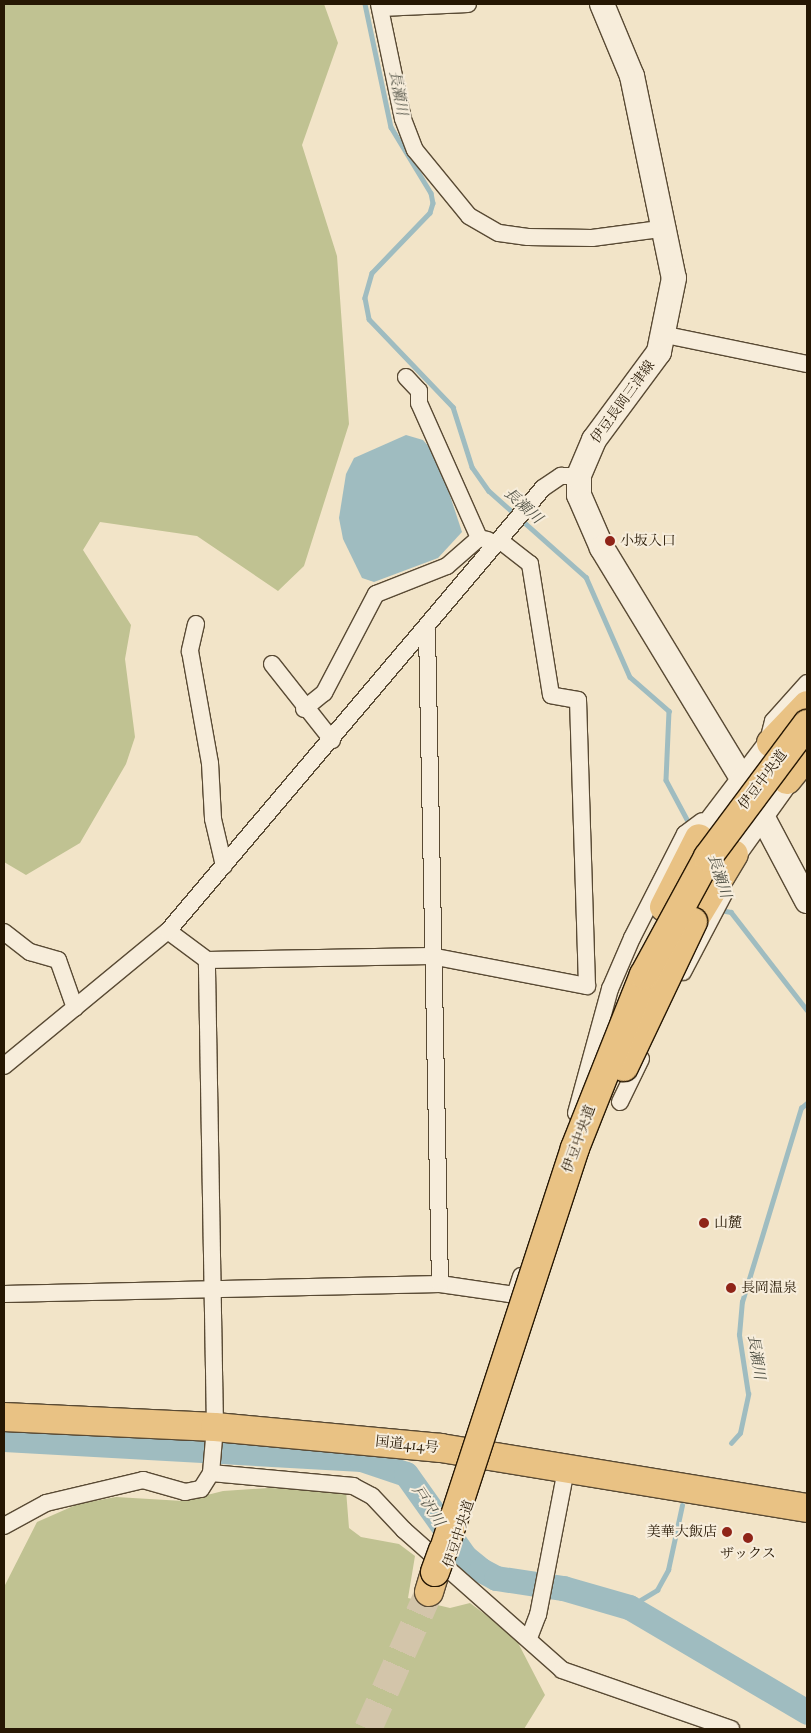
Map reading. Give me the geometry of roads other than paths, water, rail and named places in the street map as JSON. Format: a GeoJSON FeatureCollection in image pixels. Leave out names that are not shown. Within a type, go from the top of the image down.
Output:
{"type":"FeatureCollection","features":[{"type":"Feature","properties":{"kind":"highway"},"geometry":{"type":"LineString","coordinates":[[770,743],[807,705]]}},
{"type":"Feature","properties":{"kind":"highway","name":"伊豆中央道"},"geometry":{"type":"LineString","coordinates":[[442,1568],[592,1112],[644,976],[692,884],[756,787],[807,724]]}},
{"type":"Feature","properties":{"kind":"highway","name":"伊豆中央道"},"geometry":{"type":"LineString","coordinates":[[592,1112],[652,978],[696,895],[763,792],[807,737]]}},
{"type":"Feature","properties":{"kind":"highway"},"geometry":{"type":"LineString","coordinates":[[797,776],[807,755]]}},
{"type":"Feature","properties":{"kind":"highway"},"geometry":{"type":"LineString","coordinates":[[592,1112],[627,987],[699,838]]}},
{"type":"Feature","properties":{"kind":"highway"},"geometry":{"type":"LineString","coordinates":[[592,1112],[693,922],[734,854]]}},
{"type":"Feature","properties":{"kind":"highway","name":"国道414号"},"geometry":{"type":"LineString","coordinates":[[4,1417],[441,1448],[807,1508]]}},
{"type":"Feature","properties":{"kind":"main road","name":"伊豆長岡三津線"},"geometry":{"type":"LineString","coordinates":[[579,476],[594,440],[650,367],[666,335],[674,278],[667,228],[632,76],[602,4]]}},
{"type":"Feature","properties":{"kind":"main road"},"geometry":{"type":"LineString","coordinates":[[579,476],[585,513],[602,548],[743,780],[760,816],[807,900]]}},
{"type":"Feature","properties":{"kind":"main road"},"geometry":{"type":"LineString","coordinates":[[699,838],[770,743]]}},
{"type":"Feature","properties":{"kind":"main road"},"geometry":{"type":"LineString","coordinates":[[734,854],[760,816],[797,776]]}},
{"type":"Feature","properties":{"kind":"street"},"geometry":{"type":"LineString","coordinates":[[468,4],[380,6],[403,119],[415,150],[473,219],[499,232],[528,237],[592,238],[667,228]]}},
{"type":"Feature","properties":{"kind":"street"},"geometry":{"type":"LineString","coordinates":[[666,335],[807,364]]}},
{"type":"Feature","properties":{"kind":"street"},"geometry":{"type":"LineString","coordinates":[[406,377],[419,391],[419,403],[479,538]]}},
{"type":"Feature","properties":{"kind":"street"},"geometry":{"type":"LineString","coordinates":[[4,1066],[168,931],[427,630],[524,510],[553,480],[579,476]]}},
{"type":"Feature","properties":{"kind":"street"},"geometry":{"type":"LineString","coordinates":[[479,538],[499,543],[530,564],[551,695],[578,700],[587,986]]}},
{"type":"Feature","properties":{"kind":"street"},"geometry":{"type":"LineString","coordinates":[[304,709],[324,693],[376,594],[447,566],[479,538]]}},
{"type":"Feature","properties":{"kind":"street"},"geometry":{"type":"LineString","coordinates":[[196,624],[190,651],[210,764],[212,819],[224,866]]}},
{"type":"Feature","properties":{"kind":"street"},"geometry":{"type":"LineString","coordinates":[[427,630],[431,956],[440,1284]]}},
{"type":"Feature","properties":{"kind":"street"},"geometry":{"type":"LineString","coordinates":[[272,664],[304,709],[332,740]]}},
{"type":"Feature","properties":{"kind":"street"},"geometry":{"type":"LineString","coordinates":[[770,743],[773,721],[807,683]]}},
{"type":"Feature","properties":{"kind":"street"},"geometry":{"type":"LineString","coordinates":[[4,1294],[213,1292],[440,1284],[515,1295],[575,1118],[610,989],[685,834],[717,813]]}},
{"type":"Feature","properties":{"kind":"street"},"geometry":{"type":"LineString","coordinates":[[620,1102],[671,996],[728,886],[734,854]]}},
{"type":"Feature","properties":{"kind":"street"},"geometry":{"type":"LineString","coordinates":[[168,931],[207,960],[431,956],[587,986],[671,996]]}},
{"type":"Feature","properties":{"kind":"street"},"geometry":{"type":"LineString","coordinates":[[4,932],[30,952],[58,960],[75,1008]]}},
{"type":"Feature","properties":{"kind":"street"},"geometry":{"type":"LineString","coordinates":[[4,1526],[46,1503],[143,1480],[185,1492],[201,1489],[212,1468],[215,1432],[207,960]]}},
{"type":"Feature","properties":{"kind":"street"},"geometry":{"type":"LineString","coordinates":[[212,1468],[353,1486],[372,1496],[404,1530],[529,1638],[562,1670],[731,1729]]}},
{"type":"Feature","properties":{"kind":"street"},"geometry":{"type":"LineString","coordinates":[[529,1638],[538,1615],[566,1470]]}},
{"type":"Feature","properties":{"kind":"water"},"geometry":{"type":"Polygon","coordinates":[[[406,435],[423,440],[437,456],[462,532],[438,558],[374,582],[362,578],[343,539],[339,518],[346,474],[354,458],[406,435]]]}},
{"type":"Feature","properties":{"kind":"waterway","name":"長瀬川"},"geometry":{"type":"LineString","coordinates":[[365,4],[391,127],[431,193],[433,203],[430,213],[372,273],[365,298],[369,319],[453,407],[472,467],[489,491],[586,577],[630,677],[669,711],[666,780],[690,825]]}},
{"type":"Feature","properties":{"kind":"waterway","name":"長瀬川"},"geometry":{"type":"LineString","coordinates":[[720,910],[731,912],[807,1010]]}},
{"type":"Feature","properties":{"kind":"waterway","name":"長瀬川"},"geometry":{"type":"LineString","coordinates":[[731,1443],[740,1433],[748,1394],[739,1335],[742,1302],[801,1108],[807,1103]]}},
{"type":"Feature","properties":{"kind":"waterway","name":"戸沢川"},"geometry":{"type":"LineString","coordinates":[[4,1439],[361,1459],[406,1474],[465,1557],[481,1570],[496,1578],[563,1588],[629,1607],[807,1712]]}},
{"type":"Feature","properties":{"kind":"waterway","name":"長瀬川"},"geometry":{"type":"LineString","coordinates":[[629,1607],[657,1590],[668,1570],[682,1505]]}},
{"type":"Feature","properties":{"kind":"tunnel"},"geometry":{"type":"LineString","coordinates":[[368,1729],[429,1592]]}},
{"type":"Feature","properties":{"kind":"place","name":"小坂入口"},"geometry":{"type":"Point","coordinates":[610,541]}},
{"type":"Feature","properties":{"kind":"place","name":"山麓"},"geometry":{"type":"Point","coordinates":[704,1223]}},
{"type":"Feature","properties":{"kind":"place","name":"長岡温泉"},"geometry":{"type":"Point","coordinates":[731,1288]}},
{"type":"Feature","properties":{"kind":"place","name":"美華大飯店"},"geometry":{"type":"Point","coordinates":[727,1532]}},
{"type":"Feature","properties":{"kind":"place","name":"ザックス"},"geometry":{"type":"Point","coordinates":[748,1538]}}]}
